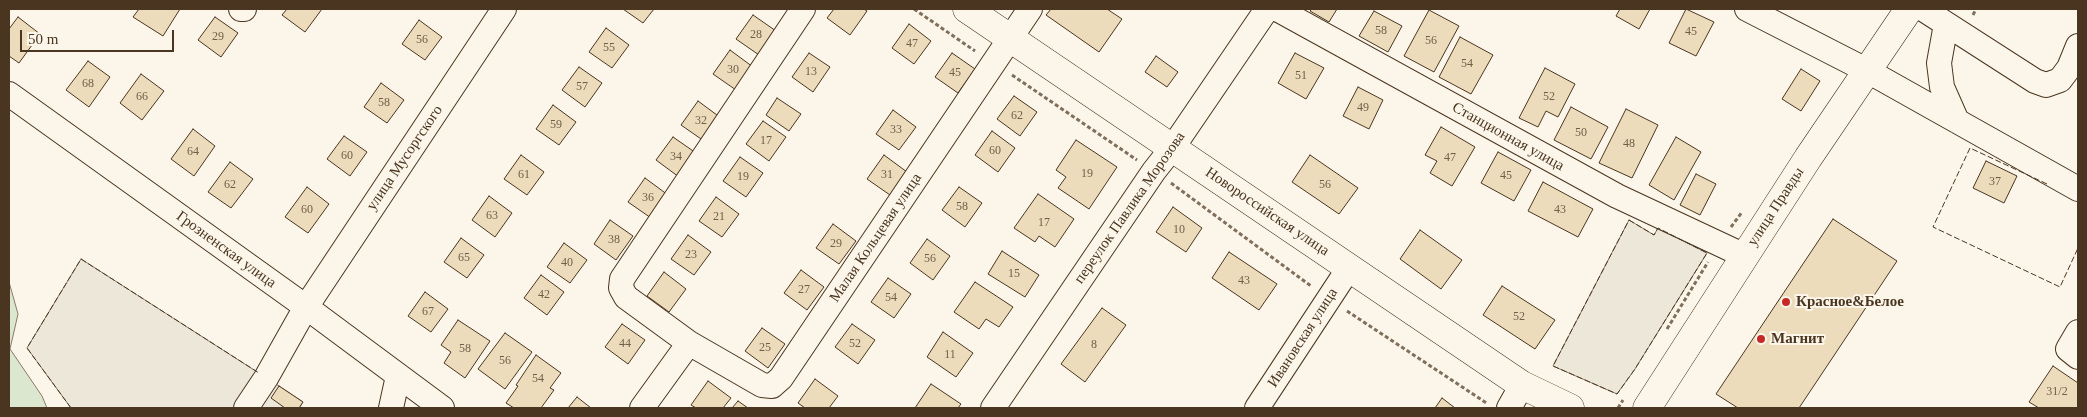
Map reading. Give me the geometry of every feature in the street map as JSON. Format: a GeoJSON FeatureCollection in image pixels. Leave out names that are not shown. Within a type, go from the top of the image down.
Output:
{"type":"FeatureCollection","features":[{"type":"Feature","properties":{"kind":"main road","name":"Новороссийская улица"},"geometry":{"type":"LineString","coordinates":[[967,9],[1349,268],[1516,397],[1570,408]]}},
{"type":"Feature","properties":{"kind":"main road","name":"улица Правды"},"geometry":{"type":"LineString","coordinates":[[1647,408],[1744,256],[1908,9]]}},
{"type":"Feature","properties":{"kind":"street","name":"улица Мусоргского"},"geometry":{"type":"LineString","coordinates":[[246,408],[266,378],[306,308],[504,9]]}},
{"type":"Feature","properties":{"kind":"street","name":"Малая Кольцевая улица"},"geometry":{"type":"LineString","coordinates":[[803,9],[622,279],[621,288],[626,297],[688,343],[762,385],[772,386],[781,378],[1030,9]]}},
{"type":"Feature","properties":{"kind":"street","name":"переулок Павлика Морозова"},"geometry":{"type":"LineString","coordinates":[[993,408],[1267,9]]}},
{"type":"Feature","properties":{"kind":"street","name":"Станционная улица"},"geometry":{"type":"LineString","coordinates":[[1277,9],[1616,196],[1744,256]]}},
{"type":"Feature","properties":{"kind":"street"},"geometry":{"type":"LineString","coordinates":[[1746,9],[1866,70],[2078,189]]}},
{"type":"Feature","properties":{"kind":"street"},"geometry":{"type":"LineString","coordinates":[[1923,9],[2035,81],[2046,85],[2060,80],[2069,68],[2078,46]]}},
{"type":"Feature","properties":{"kind":"street"},"geometry":{"type":"LineString","coordinates":[[1946,24],[1939,63],[1942,87],[1957,121]]}},
{"type":"Feature","properties":{"kind":"street","name":"Грозненская улица"},"geometry":{"type":"LineString","coordinates":[[9,94],[442,408]]}},
{"type":"Feature","properties":{"kind":"street","name":"Ивановская улица"},"geometry":{"type":"LineString","coordinates":[[1257,408],[1349,268]]}},
{"type":"Feature","properties":{"kind":"street"},"geometry":{"type":"LineString","coordinates":[[2078,332],[2068,350],[2078,357]]}},
{"type":"Feature","properties":{"kind":"street"},"geometry":{"type":"LineString","coordinates":[[642,408],[688,343]]}},
{"type":"Feature","properties":{"kind":"street"},"geometry":{"type":"LineString","coordinates":[[391,408],[398,376]]}},
{"type":"Feature","properties":{"kind":"path"},"geometry":{"type":"LineString","coordinates":[[914,9],[1154,171],[1329,299],[1495,408]]}},
{"type":"Feature","properties":{"kind":"green space"},"geometry":{"type":"Polygon","coordinates":[[[9,282],[18,314],[10,349],[42,396],[47,408],[9,408],[9,282]]]}},
{"type":"Feature","properties":{"kind":"shaded area"},"geometry":{"type":"Polygon","coordinates":[[[1629,220],[1654,235],[1658,228],[1707,253],[1635,369],[1617,394],[1553,366],[1629,220]]]}},
{"type":"Feature","properties":{"kind":"shaded area"},"geometry":{"type":"Polygon","coordinates":[[[81,259],[303,402],[299,408],[71,408],[27,348],[81,259]]]}},
{"type":"Feature","properties":{"kind":"building"},"geometry":{"type":"Polygon","coordinates":[[[139,9],[180,9],[163,36],[133,17],[139,9]]]}},
{"type":"Feature","properties":{"kind":"building"},"geometry":{"type":"Polygon","coordinates":[[[287,9],[322,9],[305,32],[282,15],[287,9]]]}},
{"type":"Feature","properties":{"kind":"building"},"geometry":{"type":"Polygon","coordinates":[[[623,9],[654,9],[643,23],[623,9]]]}},
{"type":"Feature","properties":{"kind":"building"},"geometry":{"type":"Polygon","coordinates":[[[834,9],[864,9],[867,11],[850,35],[827,18],[834,9]]]}},
{"type":"Feature","properties":{"kind":"building"},"geometry":{"type":"Polygon","coordinates":[[[1051,9],[1107,9],[1122,19],[1099,52],[1046,15],[1051,9]]]}},
{"type":"Feature","properties":{"kind":"building"},"geometry":{"type":"Polygon","coordinates":[[[1312,9],[1337,9],[1329,22],[1310,11],[1312,9]]]}},
{"type":"Feature","properties":{"kind":"building"},"geometry":{"type":"Polygon","coordinates":[[[1620,9],[1650,9],[1639,29],[1616,16],[1620,9]]]}},
{"type":"Feature","properties":{"kind":"building"},"geometry":{"type":"Polygon","coordinates":[[[1686,9],[1714,22],[1696,56],[1669,43],[1686,9]]]}},
{"type":"Feature","properties":{"kind":"building"},"geometry":{"type":"Polygon","coordinates":[[[1429,10],[1459,26],[1434,72],[1404,56],[1429,10]]]}},
{"type":"Feature","properties":{"kind":"building"},"geometry":{"type":"Polygon","coordinates":[[[1374,11],[1402,26],[1388,52],[1359,36],[1374,11]]]}},
{"type":"Feature","properties":{"kind":"building"},"geometry":{"type":"Polygon","coordinates":[[[753,15],[776,31],[759,55],[736,39],[753,15]]]}},
{"type":"Feature","properties":{"kind":"building"},"geometry":{"type":"Polygon","coordinates":[[[18,17],[40,34],[19,63],[9,56],[9,29],[18,17]]]}},
{"type":"Feature","properties":{"kind":"building"},"geometry":{"type":"Polygon","coordinates":[[[215,17],[238,33],[221,57],[198,40],[215,17]]]}},
{"type":"Feature","properties":{"kind":"building"},"geometry":{"type":"Polygon","coordinates":[[[419,20],[442,37],[425,60],[402,44],[419,20]]]}},
{"type":"Feature","properties":{"kind":"building"},"geometry":{"type":"Polygon","coordinates":[[[909,24],[931,41],[914,64],[892,48],[909,24]]]}},
{"type":"Feature","properties":{"kind":"building"},"geometry":{"type":"Polygon","coordinates":[[[606,28],[629,45],[612,68],[589,52],[606,28]]]}},
{"type":"Feature","properties":{"kind":"building"},"geometry":{"type":"Polygon","coordinates":[[[1460,37],[1493,55],[1471,94],[1439,77],[1460,37]]]}},
{"type":"Feature","properties":{"kind":"building"},"geometry":{"type":"Polygon","coordinates":[[[730,50],[753,67],[736,90],[713,74],[730,50]]]}},
{"type":"Feature","properties":{"kind":"building"},"geometry":{"type":"Polygon","coordinates":[[[809,53],[830,67],[813,92],[792,77],[809,53]]]}},
{"type":"Feature","properties":{"kind":"building"},"geometry":{"type":"Polygon","coordinates":[[[952,53],[975,69],[958,93],[935,77],[952,53]]]}},
{"type":"Feature","properties":{"kind":"building"},"geometry":{"type":"Polygon","coordinates":[[[1295,53],[1324,68],[1306,99],[1278,83],[1295,53]]]}},
{"type":"Feature","properties":{"kind":"building"},"geometry":{"type":"Polygon","coordinates":[[[1156,56],[1178,72],[1167,87],[1145,72],[1156,56]]]}},
{"type":"Feature","properties":{"kind":"building"},"geometry":{"type":"Polygon","coordinates":[[[88,61],[110,77],[89,107],[66,90],[88,61]]]}},
{"type":"Feature","properties":{"kind":"building"},"geometry":{"type":"Polygon","coordinates":[[[579,67],[602,83],[585,107],[562,90],[579,67]]]}},
{"type":"Feature","properties":{"kind":"building"},"geometry":{"type":"Polygon","coordinates":[[[1545,68],[1575,84],[1558,117],[1546,111],[1538,127],[1519,118],[1545,68]]]}},
{"type":"Feature","properties":{"kind":"building"},"geometry":{"type":"Polygon","coordinates":[[[1801,69],[1820,81],[1801,111],[1782,99],[1801,69]]]}},
{"type":"Feature","properties":{"kind":"building"},"geometry":{"type":"Polygon","coordinates":[[[141,74],[164,91],[142,120],[120,103],[141,74]]]}},
{"type":"Feature","properties":{"kind":"building"},"geometry":{"type":"Polygon","coordinates":[[[381,83],[404,100],[387,123],[364,107],[381,83]]]}},
{"type":"Feature","properties":{"kind":"building"},"geometry":{"type":"Polygon","coordinates":[[[1358,87],[1383,100],[1369,129],[1343,116],[1358,87]]]}},
{"type":"Feature","properties":{"kind":"building"},"geometry":{"type":"Polygon","coordinates":[[[1014,96],[1037,112],[1020,136],[997,119],[1014,96]]]}},
{"type":"Feature","properties":{"kind":"building"},"geometry":{"type":"Polygon","coordinates":[[[777,98],[801,114],[789,131],[766,115],[777,98]]]}},
{"type":"Feature","properties":{"kind":"building"},"geometry":{"type":"Polygon","coordinates":[[[698,101],[721,118],[704,141],[681,125],[698,101]]]}},
{"type":"Feature","properties":{"kind":"building"},"geometry":{"type":"Polygon","coordinates":[[[553,105],[576,122],[559,145],[536,129],[553,105]]]}},
{"type":"Feature","properties":{"kind":"building"},"geometry":{"type":"Polygon","coordinates":[[[1571,107],[1608,127],[1591,159],[1554,140],[1571,107]]]}},
{"type":"Feature","properties":{"kind":"building"},"geometry":{"type":"Polygon","coordinates":[[[1626,109],[1658,125],[1632,178],[1599,163],[1626,109]]]}},
{"type":"Feature","properties":{"kind":"building"},"geometry":{"type":"Polygon","coordinates":[[[893,110],[916,127],[899,150],[876,134],[893,110]]]}},
{"type":"Feature","properties":{"kind":"building"},"geometry":{"type":"Polygon","coordinates":[[[763,121],[786,137],[769,161],[746,144],[763,121]]]}},
{"type":"Feature","properties":{"kind":"building"},"geometry":{"type":"Polygon","coordinates":[[[1441,127],[1475,147],[1452,186],[1430,173],[1437,161],[1425,155],[1441,127]]]}},
{"type":"Feature","properties":{"kind":"building"},"geometry":{"type":"Polygon","coordinates":[[[193,129],[215,146],[194,176],[171,159],[193,129]]]}},
{"type":"Feature","properties":{"kind":"building"},"geometry":{"type":"Polygon","coordinates":[[[992,131],[1015,148],[998,172],[975,155],[992,131]]]}},
{"type":"Feature","properties":{"kind":"building"},"geometry":{"type":"Polygon","coordinates":[[[344,136],[367,152],[350,176],[327,159],[344,136]]]}},
{"type":"Feature","properties":{"kind":"building"},"geometry":{"type":"Polygon","coordinates":[[[673,137],[696,153],[679,177],[656,160],[673,137]]]}},
{"type":"Feature","properties":{"kind":"building"},"geometry":{"type":"Polygon","coordinates":[[[1676,137],[1701,152],[1674,200],[1649,185],[1676,137]]]}},
{"type":"Feature","properties":{"kind":"building"},"geometry":{"type":"Polygon","coordinates":[[[1076,140],[1117,167],[1089,209],[1058,188],[1066,177],[1056,170],[1076,140]]]}},
{"type":"Feature","properties":{"kind":"building"},"geometry":{"type":"Polygon","coordinates":[[[1498,152],[1531,170],[1514,201],[1481,183],[1498,152]]]}},
{"type":"Feature","properties":{"kind":"building"},"geometry":{"type":"Polygon","coordinates":[[[521,155],[544,172],[527,195],[504,179],[521,155]]]}},
{"type":"Feature","properties":{"kind":"building"},"geometry":{"type":"Polygon","coordinates":[[[884,155],[907,172],[890,195],[867,179],[884,155]]]}},
{"type":"Feature","properties":{"kind":"building"},"geometry":{"type":"Polygon","coordinates":[[[1310,155],[1358,188],[1339,214],[1292,182],[1310,155]]]}},
{"type":"Feature","properties":{"kind":"building"},"geometry":{"type":"Polygon","coordinates":[[[740,157],[763,173],[746,197],[723,181],[740,157]]]}},
{"type":"Feature","properties":{"kind":"building"},"geometry":{"type":"Polygon","coordinates":[[[1986,161],[2017,176],[2004,203],[1973,188],[1986,161]]]}},
{"type":"Feature","properties":{"kind":"building"},"geometry":{"type":"Polygon","coordinates":[[[230,162],[253,179],[231,208],[208,192],[230,162]]]}},
{"type":"Feature","properties":{"kind":"building"},"geometry":{"type":"Polygon","coordinates":[[[1696,174],[1716,184],[1700,215],[1680,205],[1696,174]]]}},
{"type":"Feature","properties":{"kind":"building"},"geometry":{"type":"Polygon","coordinates":[[[645,178],[668,195],[651,218],[628,202],[645,178]]]}},
{"type":"Feature","properties":{"kind":"building"},"geometry":{"type":"Polygon","coordinates":[[[1543,182],[1593,209],[1578,237],[1528,211],[1543,182]]]}},
{"type":"Feature","properties":{"kind":"building"},"geometry":{"type":"Polygon","coordinates":[[[307,187],[329,204],[308,233],[285,217],[307,187]]]}},
{"type":"Feature","properties":{"kind":"building"},"geometry":{"type":"Polygon","coordinates":[[[959,187],[982,203],[965,227],[942,210],[959,187]]]}},
{"type":"Feature","properties":{"kind":"building"},"geometry":{"type":"Polygon","coordinates":[[[1038,194],[1074,219],[1055,247],[1039,236],[1035,242],[1014,228],[1038,194]]]}},
{"type":"Feature","properties":{"kind":"building"},"geometry":{"type":"Polygon","coordinates":[[[489,196],[512,213],[495,237],[472,220],[489,196]]]}},
{"type":"Feature","properties":{"kind":"building"},"geometry":{"type":"Polygon","coordinates":[[[716,197],[739,214],[722,237],[699,221],[716,197]]]}},
{"type":"Feature","properties":{"kind":"building"},"geometry":{"type":"Polygon","coordinates":[[[1173,207],[1202,228],[1186,252],[1156,232],[1173,207]]]}},
{"type":"Feature","properties":{"kind":"building"},"geometry":{"type":"Polygon","coordinates":[[[1833,219],[1897,261],[1799,408],[1738,408],[1716,394],[1833,219]]]}},
{"type":"Feature","properties":{"kind":"building"},"geometry":{"type":"Polygon","coordinates":[[[610,220],[633,236],[616,260],[594,244],[610,220]]]}},
{"type":"Feature","properties":{"kind":"building"},"geometry":{"type":"Polygon","coordinates":[[[833,224],[856,241],[839,264],[816,248],[833,224]]]}},
{"type":"Feature","properties":{"kind":"building"},"geometry":{"type":"Polygon","coordinates":[[[1420,230],[1462,260],[1441,289],[1400,259],[1420,230]]]}},
{"type":"Feature","properties":{"kind":"building"},"geometry":{"type":"Polygon","coordinates":[[[688,235],[711,252],[694,275],[671,259],[688,235]]]}},
{"type":"Feature","properties":{"kind":"building"},"geometry":{"type":"Polygon","coordinates":[[[461,238],[484,255],[467,278],[444,262],[461,238]]]}},
{"type":"Feature","properties":{"kind":"building"},"geometry":{"type":"Polygon","coordinates":[[[927,239],[950,256],[933,280],[910,263],[927,239]]]}},
{"type":"Feature","properties":{"kind":"building"},"geometry":{"type":"Polygon","coordinates":[[[564,243],[587,260],[570,283],[547,267],[564,243]]]}},
{"type":"Feature","properties":{"kind":"building"},"geometry":{"type":"Polygon","coordinates":[[[1002,251],[1039,275],[1025,297],[988,274],[1002,251]]]}},
{"type":"Feature","properties":{"kind":"building"},"geometry":{"type":"Polygon","coordinates":[[[1229,252],[1277,284],[1259,310],[1212,278],[1229,252]]]}},
{"type":"Feature","properties":{"kind":"building"},"geometry":{"type":"Polygon","coordinates":[[[801,270],[824,287],[807,310],[784,293],[801,270]]]}},
{"type":"Feature","properties":{"kind":"building"},"geometry":{"type":"Polygon","coordinates":[[[664,272],[686,289],[669,312],[647,296],[664,272]]]}},
{"type":"Feature","properties":{"kind":"building"},"geometry":{"type":"Polygon","coordinates":[[[541,275],[564,292],[547,315],[524,298],[541,275]]]}},
{"type":"Feature","properties":{"kind":"building"},"geometry":{"type":"Polygon","coordinates":[[[888,278],[911,294],[894,318],[871,302],[888,278]]]}},
{"type":"Feature","properties":{"kind":"building"},"geometry":{"type":"Polygon","coordinates":[[[975,282],[1013,307],[999,327],[986,319],[979,329],[954,312],[975,282]]]}},
{"type":"Feature","properties":{"kind":"building"},"geometry":{"type":"Polygon","coordinates":[[[1502,286],[1555,320],[1535,349],[1483,315],[1502,286]]]}},
{"type":"Feature","properties":{"kind":"building"},"geometry":{"type":"Polygon","coordinates":[[[425,292],[448,309],[431,332],[408,316],[425,292]]]}},
{"type":"Feature","properties":{"kind":"building"},"geometry":{"type":"Polygon","coordinates":[[[1102,308],[1126,325],[1085,382],[1061,364],[1102,308]]]}},
{"type":"Feature","properties":{"kind":"building"},"geometry":{"type":"Polygon","coordinates":[[[458,320],[490,341],[465,378],[444,363],[451,352],[441,345],[458,320]]]}},
{"type":"Feature","properties":{"kind":"building"},"geometry":{"type":"Polygon","coordinates":[[[622,324],[645,340],[628,364],[605,347],[622,324]]]}},
{"type":"Feature","properties":{"kind":"building"},"geometry":{"type":"Polygon","coordinates":[[[852,324],[875,340],[858,364],[835,347],[852,324]]]}},
{"type":"Feature","properties":{"kind":"building"},"geometry":{"type":"Polygon","coordinates":[[[762,328],[785,344],[768,368],[745,351],[762,328]]]}},
{"type":"Feature","properties":{"kind":"building"},"geometry":{"type":"Polygon","coordinates":[[[943,332],[973,353],[956,377],[927,357],[943,332]]]}},
{"type":"Feature","properties":{"kind":"building"},"geometry":{"type":"Polygon","coordinates":[[[505,333],[532,352],[505,389],[478,369],[505,333]]]}},
{"type":"Feature","properties":{"kind":"building"},"geometry":{"type":"Polygon","coordinates":[[[536,355],[561,373],[550,388],[554,390],[541,408],[514,408],[506,403],[536,355]]]}},
{"type":"Feature","properties":{"kind":"building"},"geometry":{"type":"Polygon","coordinates":[[[2053,366],[2078,383],[2078,408],[2039,408],[2029,402],[2053,366]]]}},
{"type":"Feature","properties":{"kind":"building"},"geometry":{"type":"Polygon","coordinates":[[[815,379],[838,396],[829,408],[805,408],[798,403],[815,379]]]}},
{"type":"Feature","properties":{"kind":"building"},"geometry":{"type":"Polygon","coordinates":[[[708,381],[731,398],[723,408],[696,408],[691,405],[708,381]]]}},
{"type":"Feature","properties":{"kind":"building"},"geometry":{"type":"Polygon","coordinates":[[[931,384],[961,404],[958,408],[915,408],[931,384]]]}},
{"type":"Feature","properties":{"kind":"building"},"geometry":{"type":"Polygon","coordinates":[[[279,386],[303,402],[299,408],[285,408],[271,398],[279,386]]]}},
{"type":"Feature","properties":{"kind":"building"},"geometry":{"type":"Polygon","coordinates":[[[577,397],[591,408],[568,408],[577,397]]]}},
{"type":"Feature","properties":{"kind":"building"},"geometry":{"type":"Polygon","coordinates":[[[1442,398],[1455,408],[1435,408],[1442,398]]]}},
{"type":"Feature","properties":{"kind":"building"},"geometry":{"type":"Polygon","coordinates":[[[738,401],[748,408],[732,408],[738,401]]]}},
{"type":"Feature","properties":{"kind":"fence"},"geometry":{"type":"LineString","coordinates":[[2047,184],[1970,148],[1933,227],[2060,287],[2078,248]]}},
{"type":"Feature","properties":{"kind":"fence"},"geometry":{"type":"LineString","coordinates":[[1629,220],[1654,235],[1658,228],[1707,253],[1635,369],[1617,394],[1553,366],[1629,220]]}},
{"type":"Feature","properties":{"kind":"fence"},"geometry":{"type":"LineString","coordinates":[[71,408],[27,348],[81,259],[259,373]]}},
{"type":"Feature","properties":{"kind":"place","name":"Красное&Белое"},"geometry":{"type":"Point","coordinates":[1786,302]}},
{"type":"Feature","properties":{"kind":"place","name":"Магнит"},"geometry":{"type":"Point","coordinates":[1761,339]}}]}
